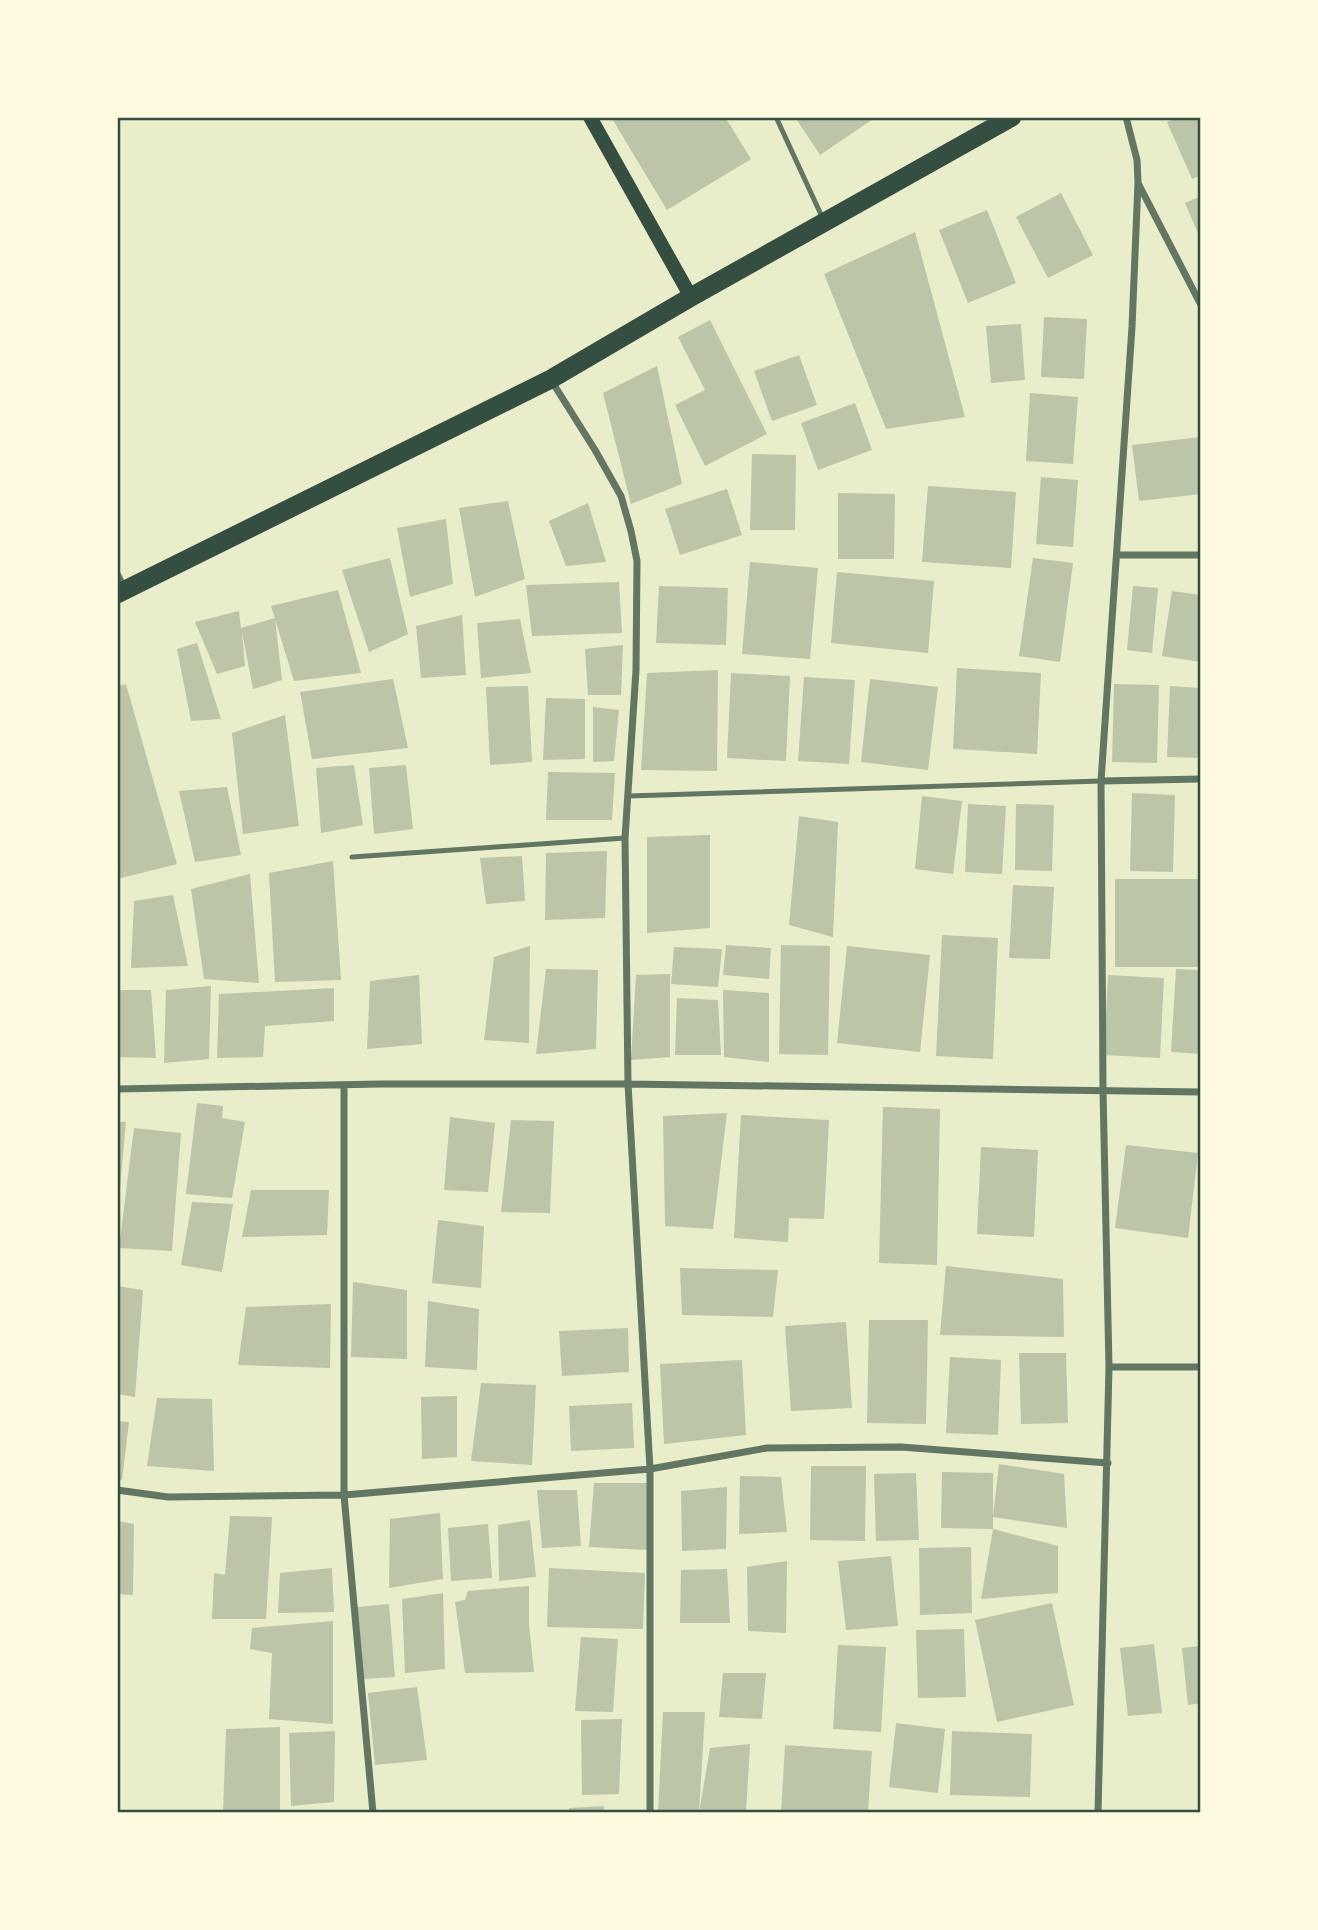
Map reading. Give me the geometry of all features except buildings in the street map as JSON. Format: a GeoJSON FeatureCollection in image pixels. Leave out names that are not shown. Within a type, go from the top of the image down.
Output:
{"type":"FeatureCollection","features":[{"type":"Feature","properties":{"kind":"highway"},"geometry":{"type":"LineString","coordinates":[[120,586],[551,379],[1012,117]]}},
{"type":"Feature","properties":{"kind":"main road"},"geometry":{"type":"LineString","coordinates":[[590,117],[691,298]]}},
{"type":"Feature","properties":{"kind":"street"},"geometry":{"type":"LineString","coordinates":[[1098,1813],[1109,1367],[1103,1090],[1101,781],[1132,327],[1138,182],[1129,118]]}},
{"type":"Feature","properties":{"kind":"street"},"geometry":{"type":"LineString","coordinates":[[1138,182],[1201,305]]}},
{"type":"Feature","properties":{"kind":"street"},"geometry":{"type":"LineString","coordinates":[[551,379],[621,496],[637,561],[636,670],[625,838],[628,1084],[650,1469],[650,1813]]}},
{"type":"Feature","properties":{"kind":"street"},"geometry":{"type":"LineString","coordinates":[[1117,555],[1201,555]]}},
{"type":"Feature","properties":{"kind":"street"},"geometry":{"type":"LineString","coordinates":[[1101,781],[1201,779]]}},
{"type":"Feature","properties":{"kind":"street"},"geometry":{"type":"LineString","coordinates":[[117,1089],[628,1084],[1201,1092]]}},
{"type":"Feature","properties":{"kind":"street"},"geometry":{"type":"LineString","coordinates":[[344,1085],[344,1495],[373,1813]]}},
{"type":"Feature","properties":{"kind":"street"},"geometry":{"type":"LineString","coordinates":[[1109,1367],[1201,1367]]}},
{"type":"Feature","properties":{"kind":"street"},"geometry":{"type":"LineString","coordinates":[[117,1490],[168,1497],[344,1495],[650,1469],[767,1448],[901,1447],[1108,1463]]}},
{"type":"Feature","properties":{"kind":"lane"},"geometry":{"type":"LineString","coordinates":[[776,117],[824,222]]}},
{"type":"Feature","properties":{"kind":"lane"},"geometry":{"type":"LineString","coordinates":[[628,796],[1101,781]]}},
{"type":"Feature","properties":{"kind":"lane"},"geometry":{"type":"LineString","coordinates":[[352,857],[625,838]]}}]}
